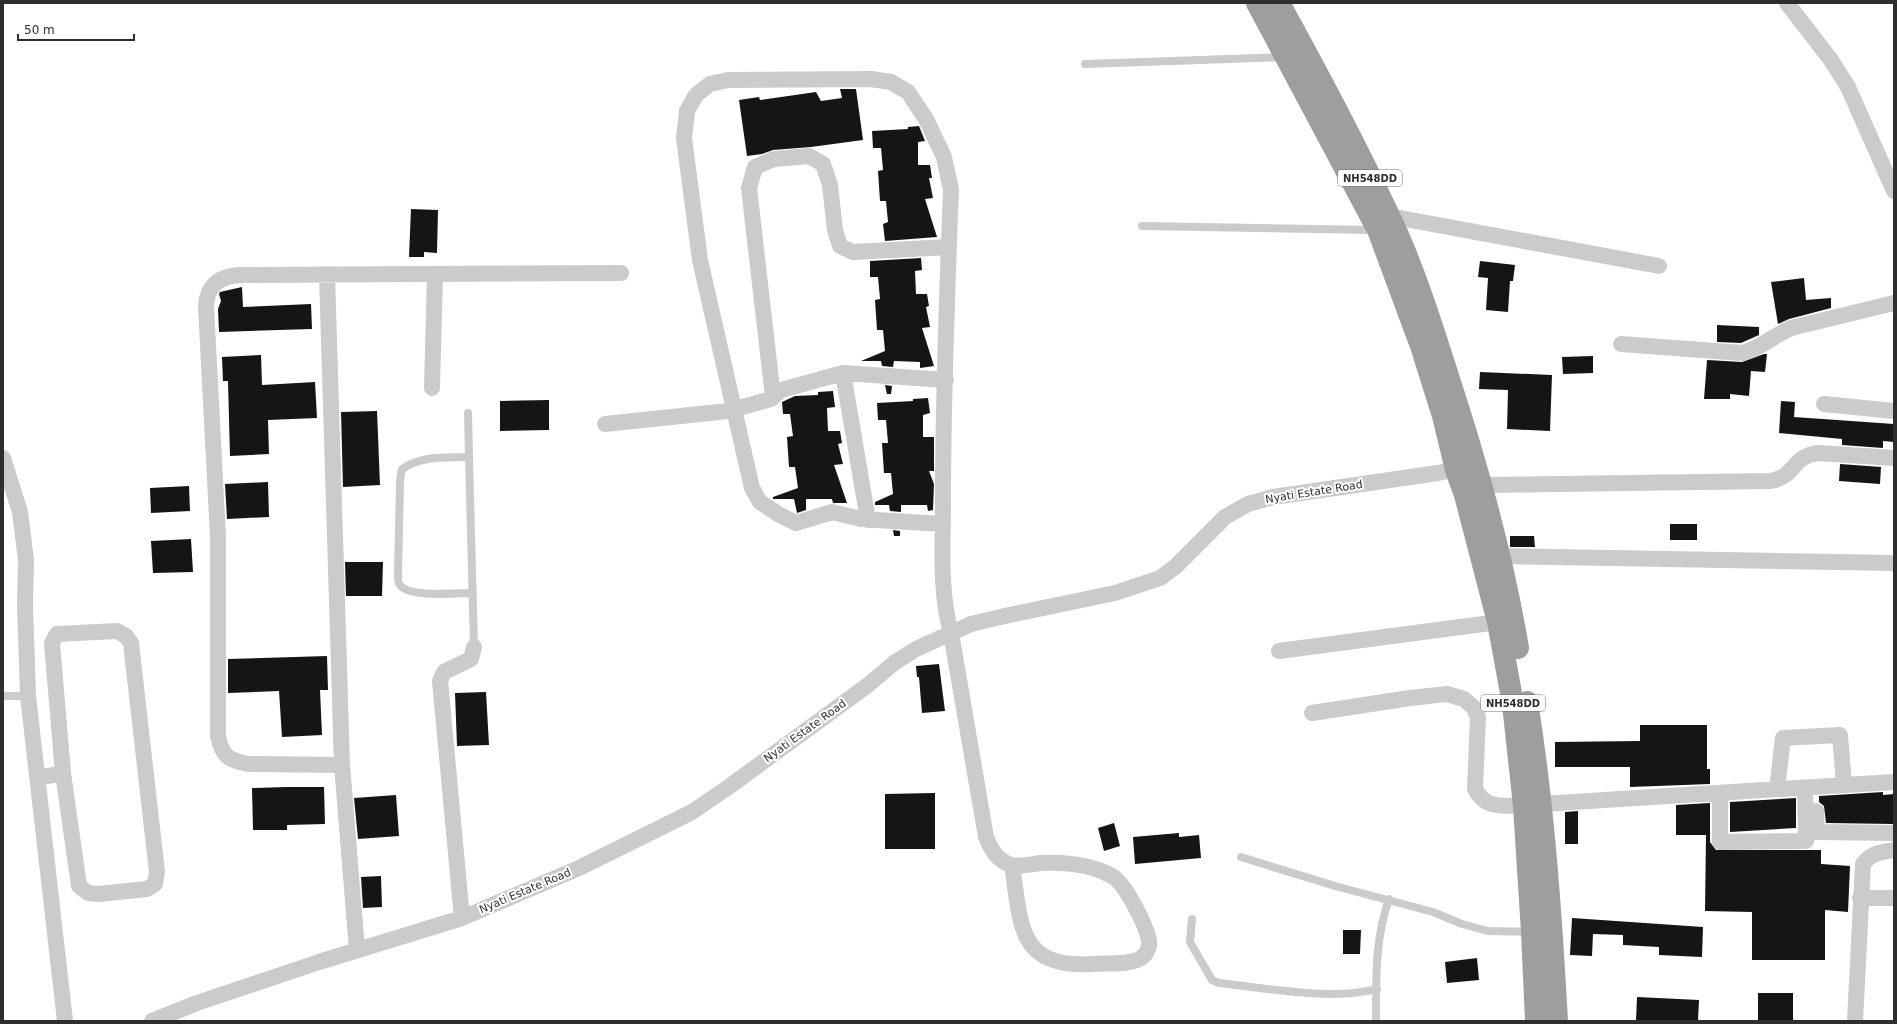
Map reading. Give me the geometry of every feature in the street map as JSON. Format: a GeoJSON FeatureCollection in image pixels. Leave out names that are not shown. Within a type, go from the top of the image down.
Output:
{"type":"FeatureCollection","features":[{"type":"Feature","properties":{"kind":"highway","name":"NH548DD"},"geometry":{"type":"LineString","coordinates":[[1257,3],[1285,57],[1383,223]]}},
{"type":"Feature","properties":{"kind":"highway","name":"NH548DD"},"geometry":{"type":"LineString","coordinates":[[1279,3],[1334,104],[1383,223],[1443,416],[1466,468],[1482,485],[1500,556],[1508,588],[1535,754],[1532,805],[1532,932],[1536,1021]]}},
{"type":"Feature","properties":{"kind":"highway","name":"NH548DD"},"geometry":{"type":"LineString","coordinates":[[1466,468],[1465,495],[1498,622],[1532,805],[1549,885],[1557,1021]]}},
{"type":"Feature","properties":{"kind":"street"},"geometry":{"type":"LineString","coordinates":[[1788,3],[1831,60],[1848,87],[1894,191]]}},
{"type":"Feature","properties":{"kind":"street"},"geometry":{"type":"LineString","coordinates":[[943,524],[868,520],[832,512],[796,523],[778,514],[760,502],[752,488],[700,260],[684,138],[687,111],[696,95],[710,84],[728,80],[871,79],[891,82],[908,92],[926,119],[944,157],[951,190],[943,524],[943,589],[945,611],[951,633],[986,837],[990,849],[997,857],[1012,865],[1059,862],[1088,866],[1114,876],[1126,889],[1145,928],[1149,941],[1148,950],[1141,958],[1130,962],[1074,965],[1039,955],[1031,947],[1025,935],[1012,865]]}},
{"type":"Feature","properties":{"kind":"street"},"geometry":{"type":"LineString","coordinates":[[773,397],[749,188],[755,167],[774,159],[809,156],[823,164],[830,185],[835,230],[840,246],[853,252],[949,247]]}},
{"type":"Feature","properties":{"kind":"street"},"geometry":{"type":"LineString","coordinates":[[1383,223],[1659,266]]}},
{"type":"Feature","properties":{"kind":"street"},"geometry":{"type":"LineString","coordinates":[[342,765],[248,764],[235,761],[227,757],[221,748],[218,736],[218,537],[206,298],[215,282],[229,276],[622,273]]}},
{"type":"Feature","properties":{"kind":"street"},"geometry":{"type":"LineString","coordinates":[[432,388],[435,274]]}},
{"type":"Feature","properties":{"kind":"street"},"geometry":{"type":"LineString","coordinates":[[328,275],[342,765],[357,950]]}},
{"type":"Feature","properties":{"kind":"street"},"geometry":{"type":"LineString","coordinates":[[1621,344],[1742,353],[1754,349],[1779,333],[1791,328],[1894,303]]}},
{"type":"Feature","properties":{"kind":"street"},"geometry":{"type":"LineString","coordinates":[[605,424],[734,410],[773,397],[781,390],[843,373],[946,380]]}},
{"type":"Feature","properties":{"kind":"street"},"geometry":{"type":"LineString","coordinates":[[843,373],[868,520]]}},
{"type":"Feature","properties":{"kind":"street"},"geometry":{"type":"LineString","coordinates":[[1824,404],[1894,411]]}},
{"type":"Feature","properties":{"kind":"street"},"geometry":{"type":"LineString","coordinates":[[1482,485],[1771,481],[1782,478],[1789,473],[1798,460],[1806,454],[1818,453],[1894,458]]}},
{"type":"Feature","properties":{"kind":"street"},"geometry":{"type":"LineString","coordinates":[[3,458],[20,512],[26,560],[25,606],[28,696],[65,1021]]}},
{"type":"Feature","properties":{"kind":"street","name":"Nyati Estate Road"},"geometry":{"type":"LineString","coordinates":[[152,1021],[197,1003],[357,950],[462,918],[579,868],[692,812],[868,685],[894,663],[916,649],[971,624],[1115,593],[1160,578],[1175,567],[1225,517],[1248,504],[1274,497],[1466,468]]}},
{"type":"Feature","properties":{"kind":"street"},"geometry":{"type":"LineString","coordinates":[[1500,556],[1894,563]]}},
{"type":"Feature","properties":{"kind":"street"},"geometry":{"type":"LineString","coordinates":[[1279,651],[1498,622]]}},
{"type":"Feature","properties":{"kind":"street"},"geometry":{"type":"LineString","coordinates":[[117,631],[126,636],[131,643],[157,872],[155,884],[148,889],[99,894],[88,893],[79,886],[63,773],[52,643],[57,634],[117,631]]}},
{"type":"Feature","properties":{"kind":"street"},"geometry":{"type":"LineString","coordinates":[[462,918],[440,681],[444,672],[471,659],[474,647]]}},
{"type":"Feature","properties":{"kind":"street"},"geometry":{"type":"LineString","coordinates":[[1312,713],[1447,694],[1464,699],[1473,706],[1478,717],[1475,789],[1479,797],[1494,805],[1532,805],[1894,782]]}},
{"type":"Feature","properties":{"kind":"street"},"geometry":{"type":"LineString","coordinates":[[1777,789],[1783,738],[1840,735],[1844,785]]}},
{"type":"Feature","properties":{"kind":"street"},"geometry":{"type":"LineString","coordinates":[[38,778],[63,773]]}},
{"type":"Feature","properties":{"kind":"street"},"geometry":{"type":"LineString","coordinates":[[1720,794],[1720,842],[1806,841],[1810,787]]}},
{"type":"Feature","properties":{"kind":"street"},"geometry":{"type":"LineString","coordinates":[[1810,787],[1817,832],[1894,833]]}},
{"type":"Feature","properties":{"kind":"street"},"geometry":{"type":"LineString","coordinates":[[1855,1021],[1860,898],[1863,864],[1868,856],[1894,850]]}},
{"type":"Feature","properties":{"kind":"street"},"geometry":{"type":"LineString","coordinates":[[1860,898],[1894,898]]}},
{"type":"Feature","properties":{"kind":"lane"},"geometry":{"type":"LineString","coordinates":[[1085,64],[1285,57]]}},
{"type":"Feature","properties":{"kind":"lane"},"geometry":{"type":"LineString","coordinates":[[1142,226],[1383,223]]}},
{"type":"Feature","properties":{"kind":"lane"},"geometry":{"type":"LineString","coordinates":[[468,413],[474,647]]}},
{"type":"Feature","properties":{"kind":"lane"},"geometry":{"type":"LineString","coordinates":[[469,457],[425,459],[412,462],[402,469],[400,480],[398,576],[400,585],[406,591],[417,593],[473,593]]}},
{"type":"Feature","properties":{"kind":"lane"},"geometry":{"type":"LineString","coordinates":[[3,696],[28,696]]}},
{"type":"Feature","properties":{"kind":"lane"},"geometry":{"type":"LineString","coordinates":[[1241,856],[1335,886],[1389,899],[1488,932],[1532,932]]}},
{"type":"Feature","properties":{"kind":"lane"},"geometry":{"type":"LineString","coordinates":[[1376,1021],[1378,943],[1382,917],[1389,899]]}},
{"type":"Feature","properties":{"kind":"lane"},"geometry":{"type":"LineString","coordinates":[[1192,919],[1190,942],[1212,980],[1219,983],[1304,992],[1346,994],[1377,989]]}},
{"type":"Feature","properties":{"kind":"building"},"geometry":{"type":"Polygon","coordinates":[[[840,89],[856,89],[863,140],[811,147],[773,150],[762,154],[747,156],[739,100],[759,97],[760,100],[816,92],[821,101],[842,98],[840,89]]]}},
{"type":"Feature","properties":{"kind":"building"},"geometry":{"type":"Polygon","coordinates":[[[919,126],[925,141],[918,142],[918,165],[930,165],[932,178],[929,178],[933,198],[925,199],[937,237],[885,241],[883,224],[888,222],[886,201],[880,201],[878,171],[883,170],[881,148],[873,148],[872,131],[908,129],[908,127],[919,126]]]}},
{"type":"Feature","properties":{"kind":"building"},"geometry":{"type":"Polygon","coordinates":[[[411,209],[438,210],[437,253],[424,252],[424,257],[409,257],[411,209]]]}},
{"type":"Feature","properties":{"kind":"building"},"geometry":{"type":"Polygon","coordinates":[[[921,258],[922,270],[915,271],[916,294],[927,294],[929,306],[926,307],[930,327],[922,328],[934,366],[920,368],[920,362],[894,361],[893,367],[882,366],[881,361],[861,361],[885,351],[883,330],[877,330],[875,300],[880,299],[878,277],[870,277],[870,261],[921,258]]]}},
{"type":"Feature","properties":{"kind":"building"},"geometry":{"type":"Polygon","coordinates":[[[1480,261],[1515,265],[1513,281],[1510,281],[1508,312],[1486,310],[1488,278],[1478,277],[1480,261]]]}},
{"type":"Feature","properties":{"kind":"building"},"geometry":{"type":"Polygon","coordinates":[[[1804,278],[1806,300],[1831,298],[1831,308],[1789,319],[1778,324],[1771,282],[1804,278]]]}},
{"type":"Feature","properties":{"kind":"building"},"geometry":{"type":"Polygon","coordinates":[[[242,287],[243,307],[311,304],[312,329],[219,332],[218,309],[221,301],[219,294],[220,292],[242,287]]]}},
{"type":"Feature","properties":{"kind":"building"},"geometry":{"type":"Polygon","coordinates":[[[1717,325],[1759,327],[1759,335],[1741,343],[1717,342],[1717,325]]]}},
{"type":"Feature","properties":{"kind":"building"},"geometry":{"type":"Polygon","coordinates":[[[1767,354],[1765,372],[1751,371],[1749,396],[1730,394],[1730,399],[1704,399],[1707,360],[1742,362],[1767,354]]]}},
{"type":"Feature","properties":{"kind":"building"},"geometry":{"type":"Polygon","coordinates":[[[261,355],[262,385],[315,382],[317,418],[268,420],[269,454],[230,456],[228,381],[223,381],[222,357],[261,355]]]}},
{"type":"Feature","properties":{"kind":"building"},"geometry":{"type":"Polygon","coordinates":[[[1593,356],[1593,373],[1563,374],[1562,357],[1593,356]]]}},
{"type":"Feature","properties":{"kind":"building"},"geometry":{"type":"Polygon","coordinates":[[[1480,372],[1552,375],[1550,431],[1507,429],[1508,390],[1479,389],[1480,372]]]}},
{"type":"Feature","properties":{"kind":"building"},"geometry":{"type":"Polygon","coordinates":[[[885,385],[892,386],[891,394],[887,394],[885,385]]]}},
{"type":"Feature","properties":{"kind":"building"},"geometry":{"type":"Polygon","coordinates":[[[833,391],[835,407],[827,408],[828,431],[840,431],[842,443],[838,444],[843,464],[834,465],[847,503],[833,503],[832,499],[806,499],[806,510],[797,513],[794,499],[773,499],[773,497],[798,488],[795,467],[789,467],[787,437],[793,436],[790,414],[783,414],[782,402],[795,396],[818,395],[818,392],[833,391]]]}},
{"type":"Feature","properties":{"kind":"building"},"geometry":{"type":"Polygon","coordinates":[[[928,398],[930,413],[923,415],[923,437],[934,437],[934,471],[929,471],[934,484],[933,510],[928,511],[927,505],[901,505],[901,512],[890,511],[889,505],[875,505],[875,502],[893,494],[891,473],[884,473],[882,443],[888,443],[886,420],[878,420],[877,403],[913,401],[913,399],[928,398]]]}},
{"type":"Feature","properties":{"kind":"building"},"geometry":{"type":"Polygon","coordinates":[[[549,400],[549,430],[500,431],[500,401],[549,400]]]}},
{"type":"Feature","properties":{"kind":"building"},"geometry":{"type":"Polygon","coordinates":[[[1781,401],[1795,402],[1794,417],[1894,424],[1894,442],[1883,441],[1883,448],[1842,445],[1842,439],[1779,433],[1781,401]]]}},
{"type":"Feature","properties":{"kind":"building"},"geometry":{"type":"Polygon","coordinates":[[[377,411],[380,485],[343,487],[341,412],[377,411]]]}},
{"type":"Feature","properties":{"kind":"building"},"geometry":{"type":"Polygon","coordinates":[[[1840,464],[1881,467],[1880,484],[1839,481],[1840,464]]]}},
{"type":"Feature","properties":{"kind":"building"},"geometry":{"type":"Polygon","coordinates":[[[268,482],[269,517],[227,519],[225,484],[268,482]]]}},
{"type":"Feature","properties":{"kind":"building"},"geometry":{"type":"Polygon","coordinates":[[[189,486],[190,511],[151,513],[150,488],[189,486]]]}},
{"type":"Feature","properties":{"kind":"building"},"geometry":{"type":"Polygon","coordinates":[[[1670,524],[1697,524],[1697,540],[1670,540],[1670,524]]]}},
{"type":"Feature","properties":{"kind":"building"},"geometry":{"type":"Polygon","coordinates":[[[893,530],[900,531],[900,536],[894,536],[893,530]]]}},
{"type":"Feature","properties":{"kind":"building"},"geometry":{"type":"Polygon","coordinates":[[[1510,536],[1534,536],[1535,547],[1510,547],[1510,536]]]}},
{"type":"Feature","properties":{"kind":"building"},"geometry":{"type":"Polygon","coordinates":[[[191,539],[193,572],[153,573],[151,541],[191,539]]]}},
{"type":"Feature","properties":{"kind":"building"},"geometry":{"type":"Polygon","coordinates":[[[345,562],[383,562],[382,596],[346,596],[345,562]]]}},
{"type":"Feature","properties":{"kind":"building"},"geometry":{"type":"Polygon","coordinates":[[[327,656],[328,690],[320,690],[322,735],[282,737],[279,691],[228,693],[228,659],[327,656]]]}},
{"type":"Feature","properties":{"kind":"building"},"geometry":{"type":"Polygon","coordinates":[[[939,664],[945,711],[922,713],[919,677],[917,677],[916,666],[939,664]]]}},
{"type":"Feature","properties":{"kind":"building"},"geometry":{"type":"Polygon","coordinates":[[[486,692],[489,745],[457,746],[455,693],[486,692]]]}},
{"type":"Feature","properties":{"kind":"building"},"geometry":{"type":"Polygon","coordinates":[[[1640,725],[1707,725],[1707,769],[1710,769],[1710,784],[1630,787],[1630,767],[1555,767],[1555,742],[1640,741],[1640,725]]]}},
{"type":"Feature","properties":{"kind":"building"},"geometry":{"type":"Polygon","coordinates":[[[324,787],[325,824],[287,825],[287,830],[253,830],[252,788],[324,787]]]}},
{"type":"Feature","properties":{"kind":"building"},"geometry":{"type":"Polygon","coordinates":[[[1883,792],[1883,795],[1894,794],[1894,824],[1826,823],[1824,806],[1819,802],[1819,796],[1883,792]]]}},
{"type":"Feature","properties":{"kind":"building"},"geometry":{"type":"Polygon","coordinates":[[[935,793],[935,849],[885,849],[885,794],[935,793]]]}},
{"type":"Feature","properties":{"kind":"building"},"geometry":{"type":"Polygon","coordinates":[[[396,795],[399,836],[358,839],[354,798],[396,795]]]}},
{"type":"Feature","properties":{"kind":"building"},"geometry":{"type":"Polygon","coordinates":[[[1796,798],[1796,828],[1730,832],[1730,802],[1796,798]]]}},
{"type":"Feature","properties":{"kind":"building"},"geometry":{"type":"Polygon","coordinates":[[[1710,803],[1710,842],[1716,850],[1821,850],[1821,864],[1850,866],[1848,912],[1825,910],[1825,960],[1752,960],[1752,912],[1705,911],[1706,835],[1676,835],[1676,805],[1710,803]]]}},
{"type":"Feature","properties":{"kind":"building"},"geometry":{"type":"Polygon","coordinates":[[[1578,811],[1578,844],[1565,844],[1565,812],[1578,811]]]}},
{"type":"Feature","properties":{"kind":"building"},"geometry":{"type":"Polygon","coordinates":[[[1114,823],[1120,846],[1104,851],[1098,828],[1114,823]]]}},
{"type":"Feature","properties":{"kind":"building"},"geometry":{"type":"Polygon","coordinates":[[[1179,833],[1179,837],[1199,835],[1201,858],[1135,864],[1133,837],[1179,833]]]}},
{"type":"Feature","properties":{"kind":"building"},"geometry":{"type":"Polygon","coordinates":[[[381,876],[382,907],[363,908],[361,877],[381,876]]]}},
{"type":"Feature","properties":{"kind":"building"},"geometry":{"type":"Polygon","coordinates":[[[1572,918],[1703,927],[1702,957],[1659,955],[1659,947],[1623,945],[1623,935],[1593,934],[1592,956],[1570,955],[1572,918]]]}},
{"type":"Feature","properties":{"kind":"building"},"geometry":{"type":"Polygon","coordinates":[[[1343,930],[1361,930],[1360,954],[1343,954],[1343,930]]]}},
{"type":"Feature","properties":{"kind":"building"},"geometry":{"type":"Polygon","coordinates":[[[1477,958],[1479,980],[1447,983],[1445,962],[1477,958]]]}},
{"type":"Feature","properties":{"kind":"building"},"geometry":{"type":"Polygon","coordinates":[[[1758,993],[1793,993],[1793,1021],[1758,1021],[1758,993]]]}},
{"type":"Feature","properties":{"kind":"building"},"geometry":{"type":"Polygon","coordinates":[[[1637,997],[1699,1000],[1698,1021],[1636,1021],[1637,997]]]}}]}
